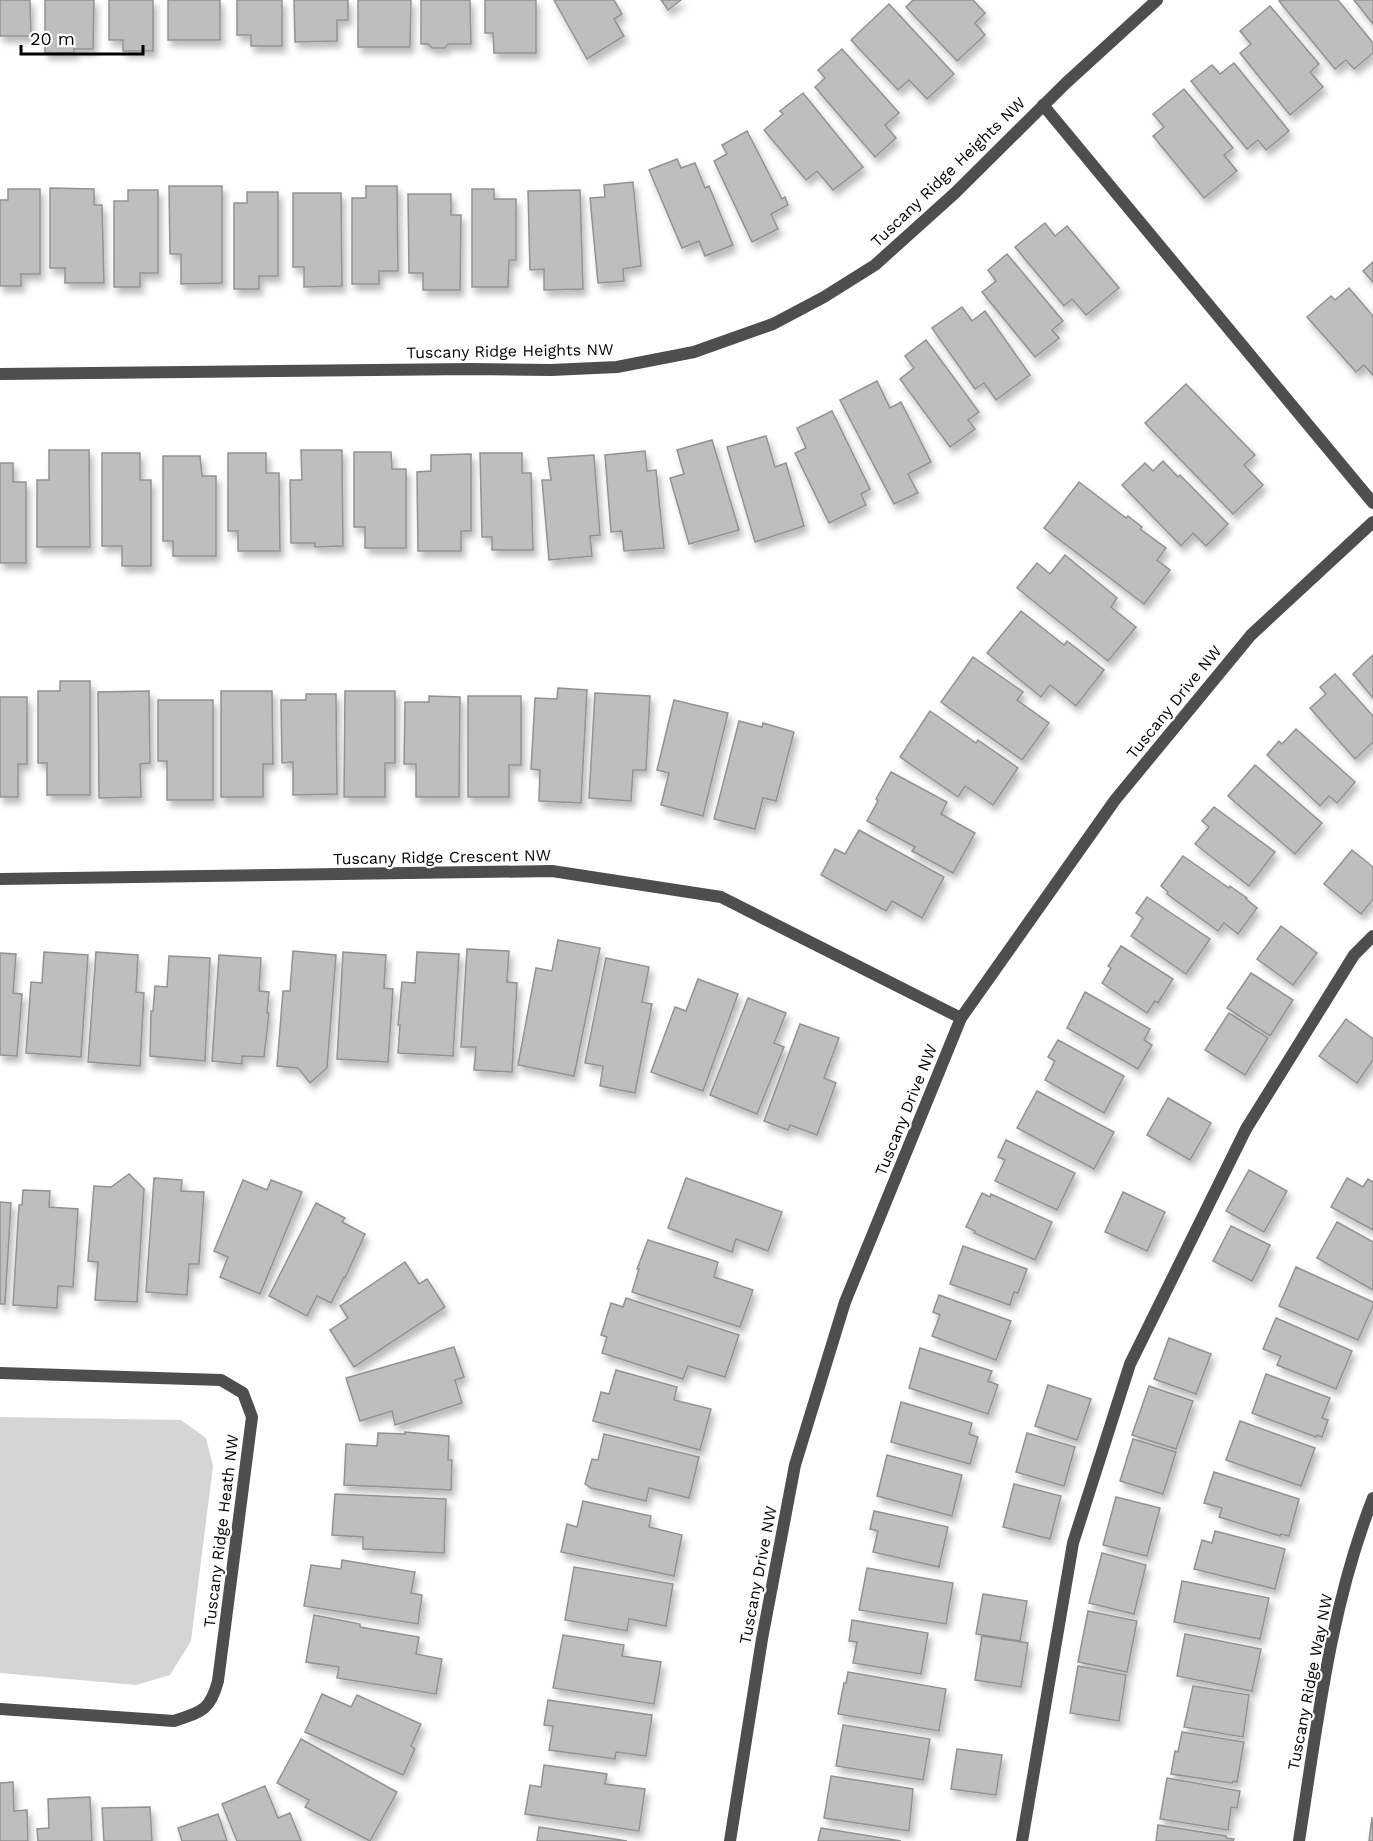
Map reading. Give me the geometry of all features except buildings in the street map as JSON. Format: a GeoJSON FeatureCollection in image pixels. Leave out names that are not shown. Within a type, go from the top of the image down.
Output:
{"type":"FeatureCollection","features":[{"type":"Feature","properties":{"kind":"street","name":"Tuscany Ridge Heights NW"},"geometry":{"type":"LineString","coordinates":[[0,374],[551,370],[617,367],[694,352],[773,324],[824,297],[875,265],[955,193],[1043,105],[1157,0]]}},
{"type":"Feature","properties":{"kind":"street","name":"Tuscany Ridge Heights NW"},"geometry":{"type":"LineString","coordinates":[[1043,105],[1373,503]]}},
{"type":"Feature","properties":{"kind":"street","name":"Tuscany Drive NW"},"geometry":{"type":"LineString","coordinates":[[730,1841],[762,1639],[795,1465],[845,1302],[961,1018],[1115,800],[1251,635],[1373,522]]}},
{"type":"Feature","properties":{"kind":"street","name":"Tuscany Ridge Crescent NW"},"geometry":{"type":"LineString","coordinates":[[0,879],[552,871],[721,897],[961,1018]]}},
{"type":"Feature","properties":{"kind":"street"},"geometry":{"type":"LineString","coordinates":[[1022,1841],[1073,1544],[1130,1364],[1246,1129],[1354,955],[1373,936]]}},
{"type":"Feature","properties":{"kind":"street","name":"Tuscany Ridge Heath NW"},"geometry":{"type":"LineString","coordinates":[[0,1373],[221,1380],[243,1394],[252,1417],[218,1681],[213,1700],[198,1713],[174,1721],[0,1709]]}},
{"type":"Feature","properties":{"kind":"street","name":"Tuscany Ridge Way NW"},"geometry":{"type":"LineString","coordinates":[[1299,1841],[1338,1611],[1364,1520],[1373,1498]]}},
{"type":"Feature","properties":{"kind":"shaded area"},"geometry":{"type":"Polygon","coordinates":[[[0,1417],[181,1420],[206,1438],[213,1466],[191,1641],[170,1675],[136,1685],[0,1673],[0,1417]]]}}]}
